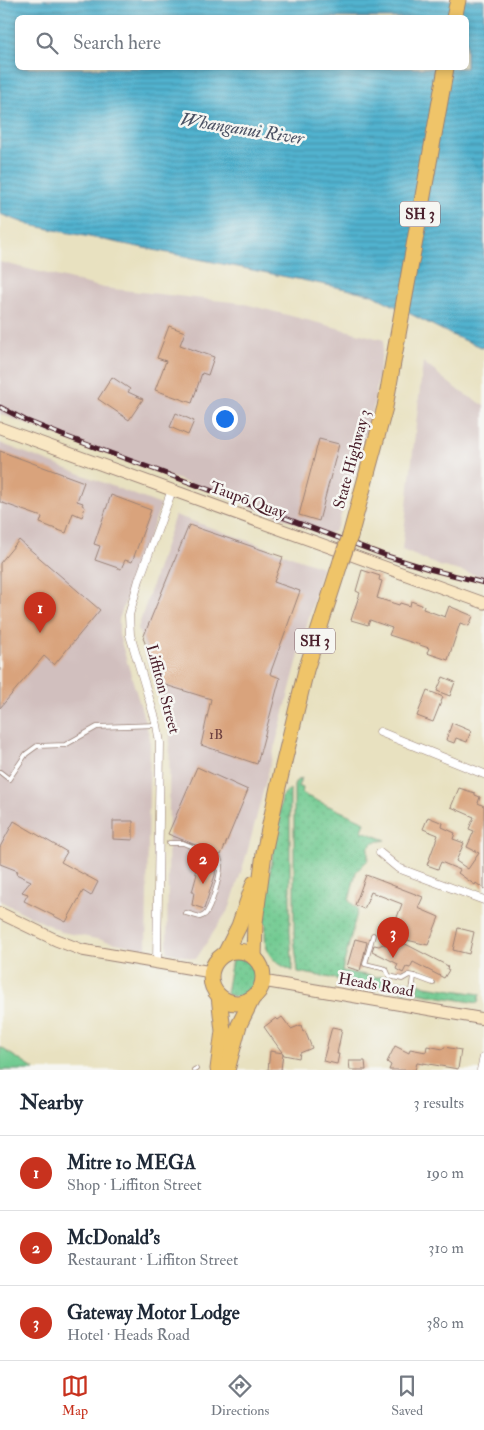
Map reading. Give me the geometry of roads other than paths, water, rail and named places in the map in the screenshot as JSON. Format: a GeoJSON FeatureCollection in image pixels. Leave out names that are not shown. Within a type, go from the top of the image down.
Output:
{"type":"FeatureCollection","features":[{"type":"Feature","properties":{"kind":"highway"},"geometry":{"type":"LineString","coordinates":[[455,15],[458,0]]}},
{"type":"Feature","properties":{"kind":"highway","name":"State Highway 3"},"geometry":{"type":"LineString","coordinates":[[254,957],[255,922],[264,853],[306,670],[350,536],[385,407],[446,70]]}},
{"type":"Feature","properties":{"kind":"highway","name":"State Highway 3"},"geometry":{"type":"LineString","coordinates":[[225,954],[239,926],[264,853]]}},
{"type":"Feature","properties":{"kind":"highway"},"geometry":{"type":"LineString","coordinates":[[225,954],[240,951],[254,957]]}},
{"type":"Feature","properties":{"kind":"highway","name":"SH 3"},"geometry":{"type":"LineString","coordinates":[[211,972],[218,960],[225,954]]}},
{"type":"Feature","properties":{"kind":"highway","name":"SH 3"},"geometry":{"type":"LineString","coordinates":[[254,957],[262,971],[262,982]]}},
{"type":"Feature","properties":{"kind":"highway"},"geometry":{"type":"LineString","coordinates":[[211,972],[211,983],[219,996],[226,1001],[235,1003],[252,999]]}},
{"type":"Feature","properties":{"kind":"highway"},"geometry":{"type":"LineString","coordinates":[[227,1070],[238,1025],[252,999],[259,991],[262,982]]}},
{"type":"Feature","properties":{"kind":"highway"},"geometry":{"type":"LineString","coordinates":[[218,1070],[223,1031],[219,996]]}},
{"type":"Feature","properties":{"kind":"street","name":"Taupō Quay"},"geometry":{"type":"LineString","coordinates":[[0,428],[484,603]]}},
{"type":"Feature","properties":{"kind":"street","name":"Liffiton Street"},"geometry":{"type":"LineString","coordinates":[[157,964],[160,743],[157,726],[130,635],[129,615],[139,580],[172,490]]}},
{"type":"Feature","properties":{"kind":"street"},"geometry":{"type":"LineString","coordinates":[[380,732],[484,774]]}},
{"type":"Feature","properties":{"kind":"street"},"geometry":{"type":"LineString","coordinates":[[380,853],[398,868],[484,900]]}},
{"type":"Feature","properties":{"kind":"street"},"geometry":{"type":"LineString","coordinates":[[0,913],[69,946],[105,955],[211,972]]}},
{"type":"Feature","properties":{"kind":"street","name":"Heads Road"},"geometry":{"type":"LineString","coordinates":[[262,982],[484,1019]]}},
{"type":"Feature","properties":{"kind":"street"},"geometry":{"type":"LineString","coordinates":[[482,1070],[484,1057]]}},
{"type":"Feature","properties":{"kind":"lane"},"geometry":{"type":"LineString","coordinates":[[0,772],[9,779],[26,754],[37,746],[64,745],[97,727],[157,726]]}},
{"type":"Feature","properties":{"kind":"lane"},"geometry":{"type":"LineString","coordinates":[[169,843],[183,843],[219,858],[222,863],[221,872],[207,913],[200,917],[186,913]]}},
{"type":"Feature","properties":{"kind":"lane"},"geometry":{"type":"LineString","coordinates":[[373,935],[366,964],[386,969],[389,976],[402,979],[414,976],[433,982]]}},
{"type":"Feature","properties":{"kind":"lane"},"geometry":{"type":"LineString","coordinates":[[412,992],[414,976]]}},
{"type":"Feature","properties":{"kind":"water","name":"Whanganui River"},"geometry":{"type":"Polygon","coordinates":[[[0,0],[484,0],[484,348],[454,336],[371,294],[30,225],[0,214],[0,0]]]}},
{"type":"Feature","properties":{"kind":"railway"},"geometry":{"type":"LineString","coordinates":[[0,407],[25,420],[62,435],[387,556],[484,583]]}},
{"type":"Feature","properties":{"kind":"place","name":"Mitre 10 MEGA"},"geometry":{"type":"Point","coordinates":[40,633]}},
{"type":"Feature","properties":{"kind":"place","name":"McDonald's"},"geometry":{"type":"Point","coordinates":[203,884]}},
{"type":"Feature","properties":{"kind":"place","name":"Gateway Motor Lodge"},"geometry":{"type":"Point","coordinates":[393,958]}}]}
